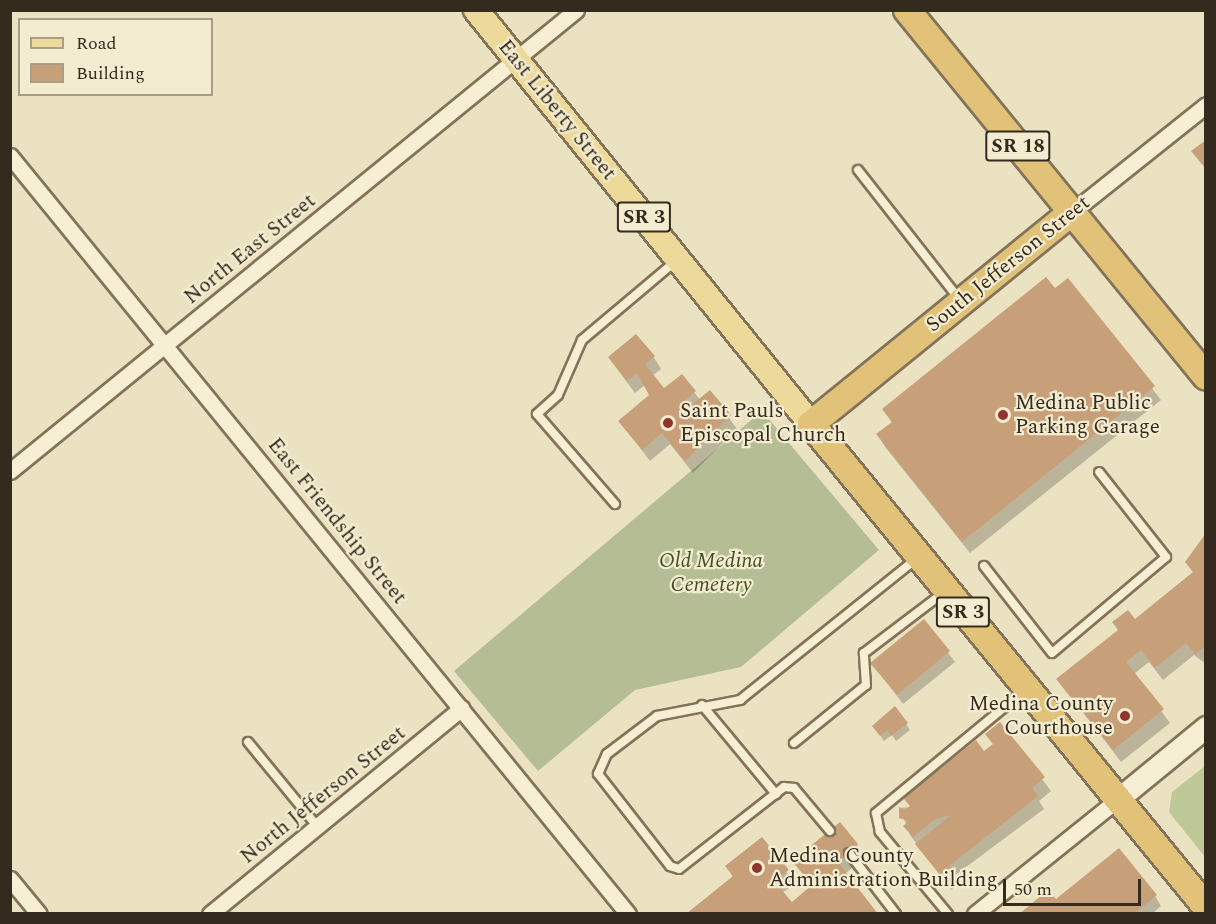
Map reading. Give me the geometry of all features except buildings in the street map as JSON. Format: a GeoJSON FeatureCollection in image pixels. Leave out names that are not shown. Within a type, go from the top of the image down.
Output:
{"type":"FeatureCollection","features":[{"type":"Feature","properties":{"kind":"highway","name":"SR 18"},"geometry":{"type":"LineString","coordinates":[[907,10],[1072,212]]}},
{"type":"Feature","properties":{"kind":"highway","name":"South Jefferson Street"},"geometry":{"type":"LineString","coordinates":[[811,424],[1072,212]]}},
{"type":"Feature","properties":{"kind":"highway"},"geometry":{"type":"LineString","coordinates":[[1072,212],[1206,376]]}},
{"type":"Feature","properties":{"kind":"highway","name":"East Liberty Street"},"geometry":{"type":"LineString","coordinates":[[811,424],[1206,907]]}},
{"type":"Feature","properties":{"kind":"main road","name":"East Liberty Street"},"geometry":{"type":"LineString","coordinates":[[476,10],[811,424]]}},
{"type":"Feature","properties":{"kind":"main road"},"geometry":{"type":"LineString","coordinates":[[1118,799],[1206,727]]}},
{"type":"Feature","properties":{"kind":"street","name":"North East Street"},"geometry":{"type":"LineString","coordinates":[[10,471],[576,10]]}},
{"type":"Feature","properties":{"kind":"street","name":"South Jefferson Street"},"geometry":{"type":"LineString","coordinates":[[1072,212],[1206,105]]}},
{"type":"Feature","properties":{"kind":"street","name":"East Friendship Street"},"geometry":{"type":"LineString","coordinates":[[10,156],[166,344],[627,914]]}},
{"type":"Feature","properties":{"kind":"street","name":"North Jefferson Street"},"geometry":{"type":"LineString","coordinates":[[210,914],[462,708]]}},
{"type":"Feature","properties":{"kind":"street"},"geometry":{"type":"LineString","coordinates":[[975,914],[1118,799]]}},
{"type":"Feature","properties":{"kind":"street"},"geometry":{"type":"LineString","coordinates":[[10,879],[39,914]]}},
{"type":"Feature","properties":{"kind":"lane"},"geometry":{"type":"LineString","coordinates":[[858,170],[961,302]]}},
{"type":"Feature","properties":{"kind":"lane"},"geometry":{"type":"LineString","coordinates":[[615,504],[537,414],[558,395],[582,340],[678,259]]}},
{"type":"Feature","properties":{"kind":"lane"},"geometry":{"type":"LineString","coordinates":[[984,566],[1052,652],[1166,557],[1099,472]]}},
{"type":"Feature","properties":{"kind":"lane"},"geometry":{"type":"LineString","coordinates":[[830,831],[794,788],[784,787],[688,867],[670,866],[598,774],[607,754],[642,724],[702,705],[740,700],[919,557]]}},
{"type":"Feature","properties":{"kind":"lane"},"geometry":{"type":"LineString","coordinates":[[794,743],[866,685],[864,653],[946,590]]}},
{"type":"Feature","properties":{"kind":"lane"},"geometry":{"type":"LineString","coordinates":[[948,914],[880,832],[876,813],[1026,689]]}},
{"type":"Feature","properties":{"kind":"lane"},"geometry":{"type":"LineString","coordinates":[[702,705],[776,794]]}},
{"type":"Feature","properties":{"kind":"lane"},"geometry":{"type":"LineString","coordinates":[[248,742],[317,826]]}},
{"type":"Feature","properties":{"kind":"lane"},"geometry":{"type":"LineString","coordinates":[[849,853],[897,914]]}},
{"type":"Feature","properties":{"kind":"green space","name":"Old Medina Cemetery"},"geometry":{"type":"Polygon","coordinates":[[[762,411],[879,550],[741,667],[635,690],[538,771],[454,671],[762,411]]]}},
{"type":"Feature","properties":{"kind":"green space"},"geometry":{"type":"Polygon","coordinates":[[[1205,766],[1205,857],[1169,812],[1172,792],[1205,766]]]}},
{"type":"Feature","properties":{"kind":"place","name":"Medina Public Parking Garage"},"geometry":{"type":"Point","coordinates":[1003,415]}},
{"type":"Feature","properties":{"kind":"place","name":"Saint Pauls Episcopal Church"},"geometry":{"type":"Point","coordinates":[668,423]}},
{"type":"Feature","properties":{"kind":"place","name":"Medina County Courthouse"},"geometry":{"type":"Point","coordinates":[1125,716]}},
{"type":"Feature","properties":{"kind":"place","name":"Medina County Administration Building"},"geometry":{"type":"Point","coordinates":[757,868]}}]}
